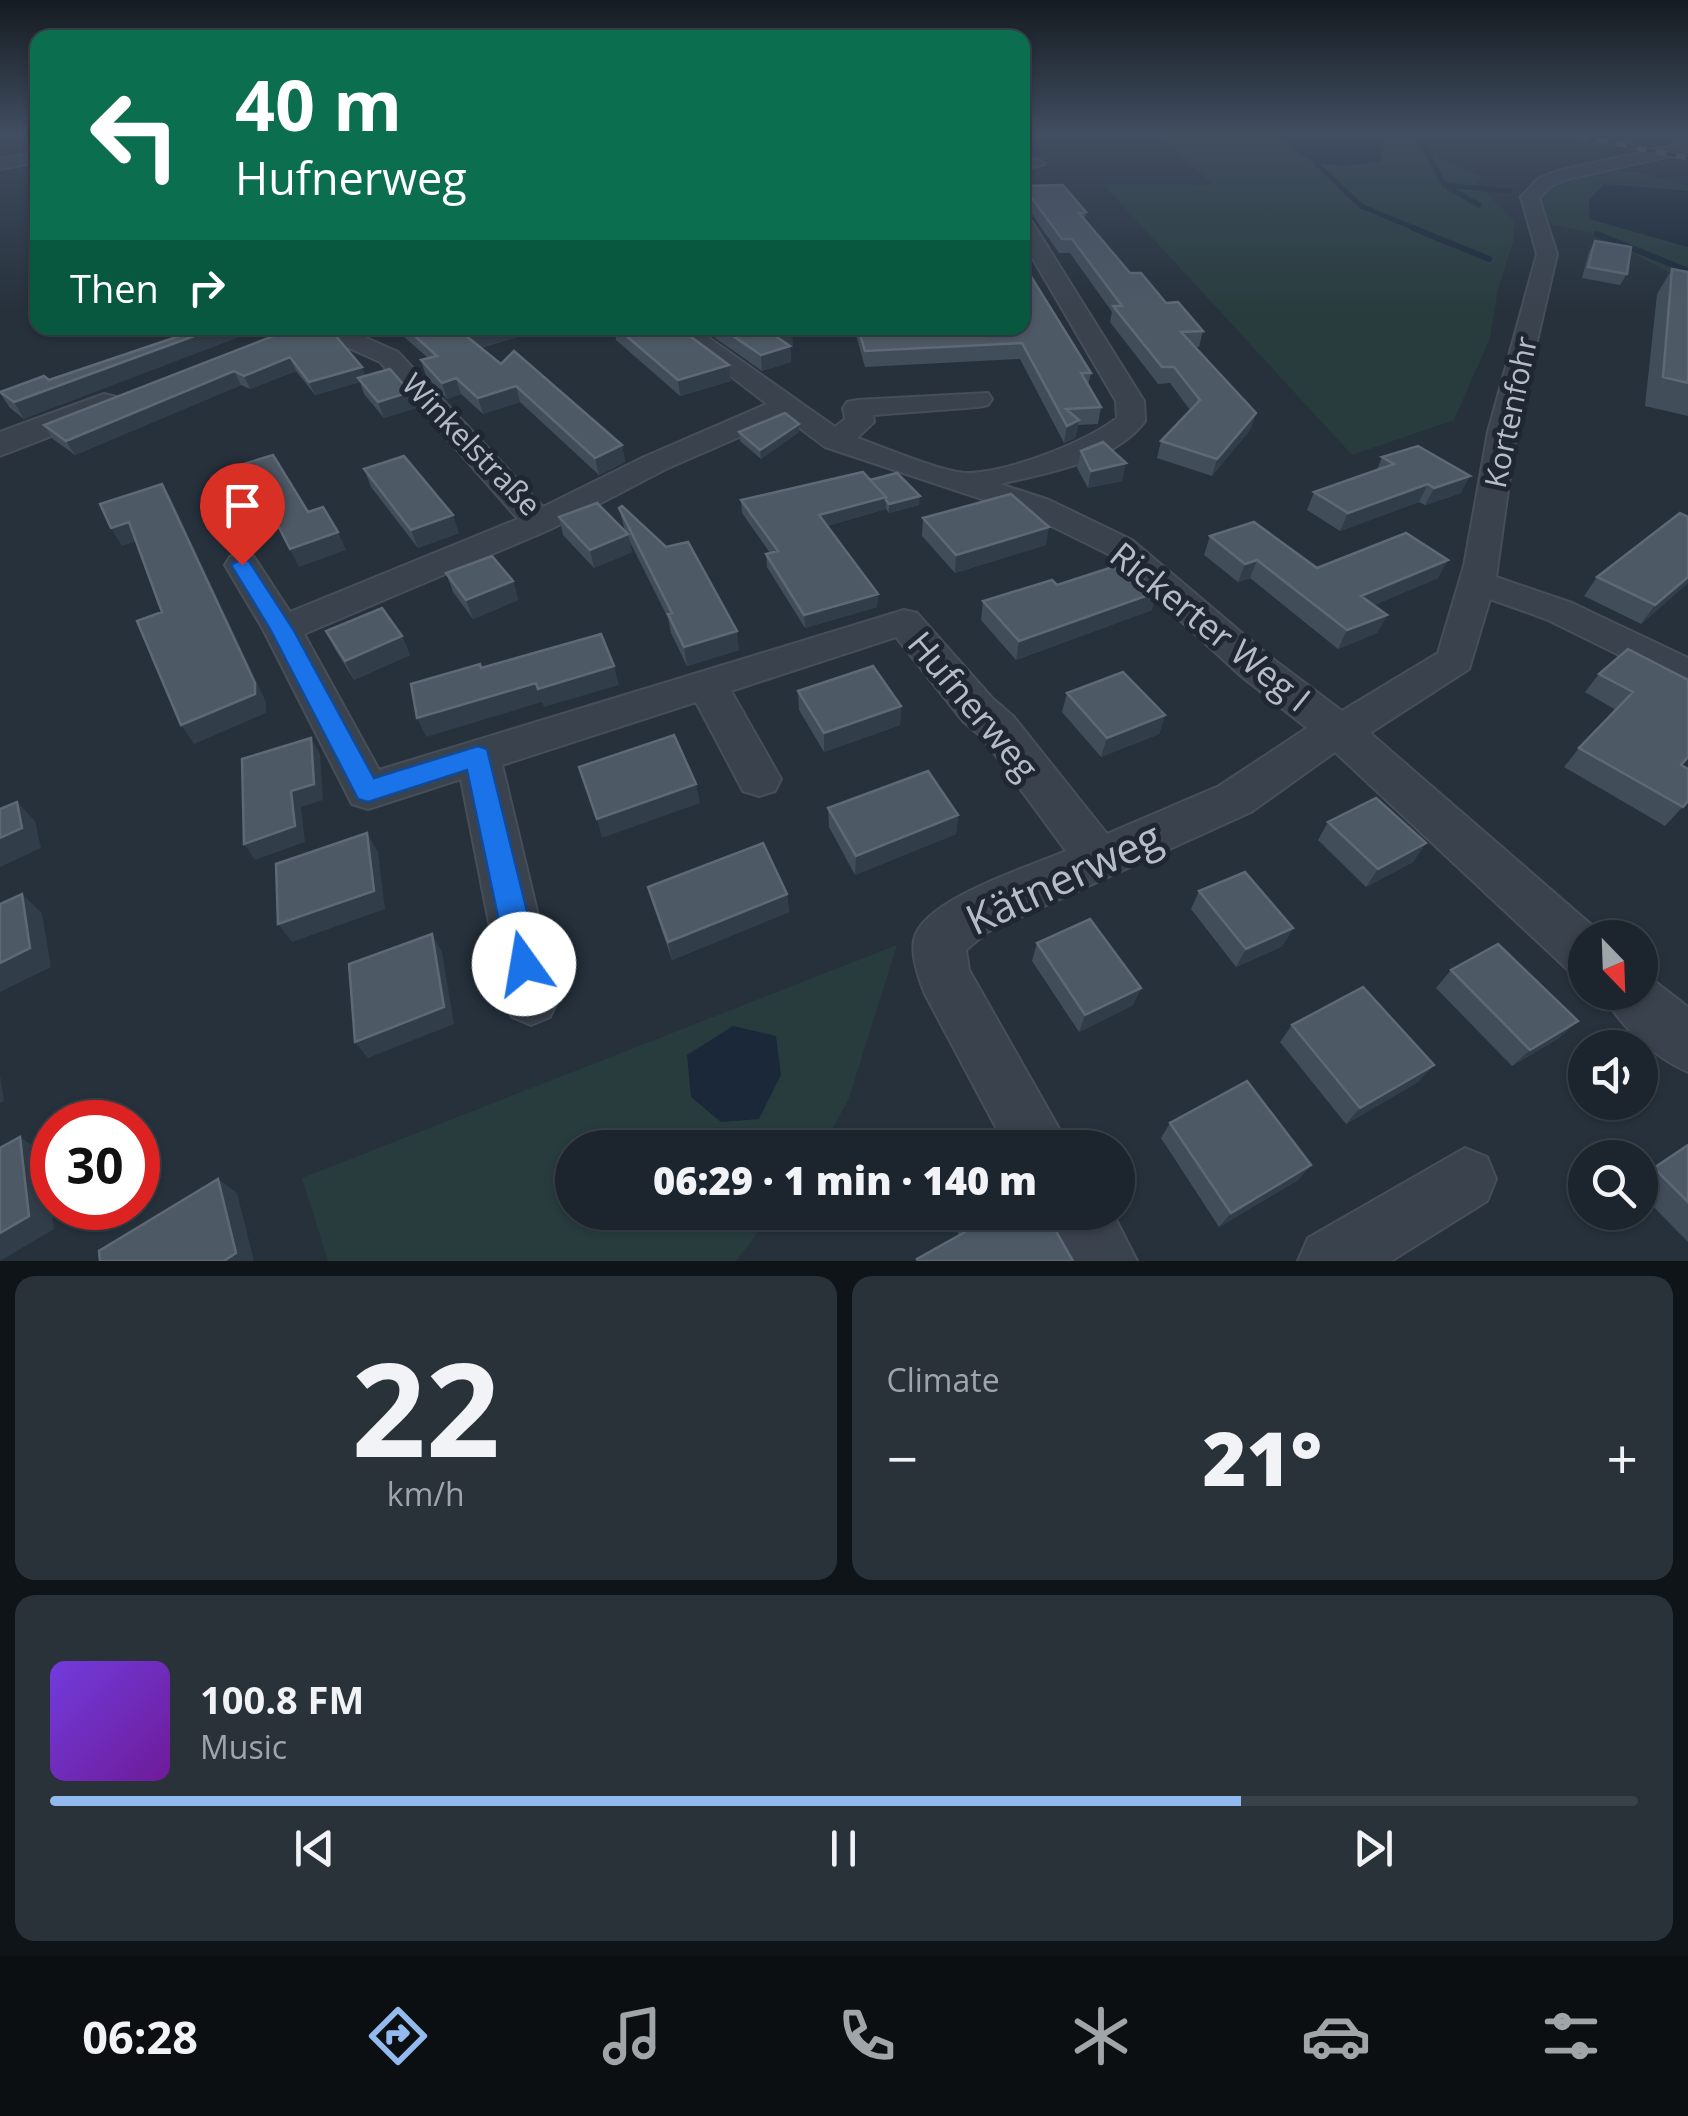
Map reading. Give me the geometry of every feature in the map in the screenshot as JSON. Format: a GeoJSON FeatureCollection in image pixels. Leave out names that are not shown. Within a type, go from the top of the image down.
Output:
{"type":"FeatureCollection","features":[{"type":"Feature","properties":{"kind":"street","name":"Kortenfohr"},"geometry":{"type":"LineString","coordinates":[[1337,729],[1364,719],[1455,660],[1476,582],[1502,432],[1547,254],[1532,193]]}},
{"type":"Feature","properties":{"kind":"street"},"geometry":{"type":"LineString","coordinates":[[969,483],[1085,449],[1117,434],[1131,421],[1130,401],[1030,238]]}},
{"type":"Feature","properties":{"kind":"street","name":"Winkelstraße"},"geometry":{"type":"LineString","coordinates":[[340,335],[389,357],[539,522],[655,463],[785,407]]}},
{"type":"Feature","properties":{"kind":"street","name":"Rickerter Weg I"},"geometry":{"type":"LineString","coordinates":[[689,335],[835,441],[1038,507],[1120,547],[1255,666],[1337,729],[1568,937]]}},
{"type":"Feature","properties":{"kind":"street"},"geometry":{"type":"LineString","coordinates":[[0,445],[140,390]]}},
{"type":"Feature","properties":{"kind":"street"},"geometry":{"type":"LineString","coordinates":[[835,441],[860,422],[857,408],[978,399]]}},
{"type":"Feature","properties":{"kind":"street"},"geometry":{"type":"LineString","coordinates":[[282,629],[539,522]]}},
{"type":"Feature","properties":{"kind":"street","name":"Hufnerweg"},"geometry":{"type":"LineString","coordinates":[[242,565],[282,629],[368,791],[904,622],[978,710],[998,727],[1097,857]]}},
{"type":"Feature","properties":{"kind":"street"},"geometry":{"type":"LineString","coordinates":[[1476,582],[1679,660]]}},
{"type":"Feature","properties":{"kind":"street"},"geometry":{"type":"LineString","coordinates":[[706,683],[760,779]]}},
{"type":"Feature","properties":{"kind":"street","name":"Kätnerweg"},"geometry":{"type":"LineString","coordinates":[[1030,1130],[944,976],[939,940],[969,916],[1235,799],[1337,729]]}},
{"type":"Feature","properties":{"kind":"street"},"geometry":{"type":"LineString","coordinates":[[478,756],[531,999]]}},
{"type":"Feature","properties":{"kind":"street"},"geometry":{"type":"LineString","coordinates":[[1650,1010],[1688,1044]]}},
{"type":"Feature","properties":{"kind":"street"},"geometry":{"type":"LineString","coordinates":[[1331,1261],[1465,1178]]}},
{"type":"Feature","properties":{"kind":"street"},"geometry":{"type":"LineString","coordinates":[[1087,1230],[1104,1261]]}},
{"type":"Feature","properties":{"kind":"green space"},"geometry":{"type":"Polygon","coordinates":[[[1111,193],[1487,193],[1513,220],[1514,239],[1498,289],[1490,338],[1454,420],[1352,455],[1111,193]]]}},
{"type":"Feature","properties":{"kind":"green space"},"geometry":{"type":"Polygon","coordinates":[[[1542,193],[1596,193],[1589,200],[1590,219],[1688,247],[1688,282],[1596,234],[1551,224],[1537,198],[1542,193]]]}},
{"type":"Feature","properties":{"kind":"green space"},"geometry":{"type":"Polygon","coordinates":[[[897,945],[849,1098],[832,1130],[555,1130],[555,1230],[760,1230],[736,1261],[328,1261],[302,1178],[897,945]]]}},
{"type":"Feature","properties":{"kind":"water"},"geometry":{"type":"Polygon","coordinates":[[[1596,193],[1688,193],[1688,247],[1590,219],[1589,200],[1596,193]]]}},
{"type":"Feature","properties":{"kind":"water"},"geometry":{"type":"Polygon","coordinates":[[[733,1026],[776,1036],[781,1075],[759,1119],[721,1122],[691,1097],[687,1055],[733,1026]]]}},
{"type":"Feature","properties":{"kind":"building"},"geometry":{"type":"Polygon","coordinates":[[[1030,193],[1070,193],[1086,212],[1079,213],[1130,273],[1141,273],[1166,303],[1178,302],[1203,331],[1181,332],[1256,413],[1217,459],[1161,441],[1200,400],[1174,367],[1162,367],[1113,306],[1122,306],[1072,239],[1062,239],[1030,193]]]}},
{"type":"Feature","properties":{"kind":"building"},"geometry":{"type":"Polygon","coordinates":[[[1595,241],[1631,247],[1627,274],[1588,267],[1595,241]]]}},
{"type":"Feature","properties":{"kind":"building"},"geometry":{"type":"Polygon","coordinates":[[[1672,269],[1688,272],[1688,383],[1663,377],[1672,269]]]}},
{"type":"Feature","properties":{"kind":"building"},"geometry":{"type":"Polygon","coordinates":[[[1030,275],[1091,373],[1081,373],[1101,407],[1066,409],[1079,420],[1067,426],[1022,343],[865,351],[860,335],[1030,335],[1030,275]]]}},
{"type":"Feature","properties":{"kind":"building"},"geometry":{"type":"Polygon","coordinates":[[[182,335],[197,335],[14,402],[0,392],[44,376],[49,380],[182,335]]]}},
{"type":"Feature","properties":{"kind":"building"},"geometry":{"type":"Polygon","coordinates":[[[276,335],[335,335],[362,367],[309,382],[290,357],[244,376],[234,371],[66,441],[44,425],[276,335]]]}},
{"type":"Feature","properties":{"kind":"building"},"geometry":{"type":"Polygon","coordinates":[[[414,335],[465,335],[501,364],[514,351],[622,445],[595,458],[516,386],[478,398],[456,378],[442,383],[421,360],[437,356],[414,335]]]}},
{"type":"Feature","properties":{"kind":"building"},"geometry":{"type":"Polygon","coordinates":[[[625,335],[688,335],[729,365],[678,380],[625,335]]]}},
{"type":"Feature","properties":{"kind":"building"},"geometry":{"type":"Polygon","coordinates":[[[731,335],[774,335],[790,346],[761,355],[731,335]]]}},
{"type":"Feature","properties":{"kind":"building"},"geometry":{"type":"Polygon","coordinates":[[[390,369],[410,392],[378,402],[358,378],[390,369]]]}},
{"type":"Feature","properties":{"kind":"building"},"geometry":{"type":"Polygon","coordinates":[[[785,413],[799,424],[760,450],[739,432],[785,413]]]}},
{"type":"Feature","properties":{"kind":"building"},"geometry":{"type":"Polygon","coordinates":[[[1103,442],[1126,463],[1091,471],[1081,451],[1103,442]]]}},
{"type":"Feature","properties":{"kind":"building"},"geometry":{"type":"Polygon","coordinates":[[[1418,446],[1470,476],[1434,488],[1428,484],[1348,513],[1314,492],[1394,464],[1382,457],[1418,446]]]}},
{"type":"Feature","properties":{"kind":"building"},"geometry":{"type":"Polygon","coordinates":[[[273,455],[308,512],[323,507],[338,532],[290,549],[260,490],[238,497],[224,470],[273,455]]]}},
{"type":"Feature","properties":{"kind":"building"},"geometry":{"type":"Polygon","coordinates":[[[404,456],[453,515],[411,530],[364,469],[404,456]]]}},
{"type":"Feature","properties":{"kind":"building"},"geometry":{"type":"Polygon","coordinates":[[[863,472],[886,497],[819,515],[878,594],[804,615],[766,554],[778,551],[741,500],[863,472]]]}},
{"type":"Feature","properties":{"kind":"building"},"geometry":{"type":"Polygon","coordinates":[[[897,473],[920,496],[889,504],[870,480],[897,473]]]}},
{"type":"Feature","properties":{"kind":"building"},"geometry":{"type":"Polygon","coordinates":[[[162,484],[255,683],[255,694],[181,725],[137,621],[162,612],[129,522],[111,528],[100,504],[162,484]]]}},
{"type":"Feature","properties":{"kind":"building"},"geometry":{"type":"Polygon","coordinates":[[[1011,494],[1049,527],[956,555],[923,518],[1011,494]]]}},
{"type":"Feature","properties":{"kind":"building"},"geometry":{"type":"Polygon","coordinates":[[[597,503],[628,534],[590,550],[559,517],[597,503]]]}},
{"type":"Feature","properties":{"kind":"building"},"geometry":{"type":"Polygon","coordinates":[[[622,506],[666,547],[688,542],[737,631],[684,647],[668,614],[672,613],[619,508],[622,506]]]}},
{"type":"Feature","properties":{"kind":"building"},"geometry":{"type":"Polygon","coordinates":[[[1680,513],[1688,517],[1688,577],[1655,605],[1597,577],[1680,513]]]}},
{"type":"Feature","properties":{"kind":"building"},"geometry":{"type":"Polygon","coordinates":[[[1254,522],[1317,568],[1406,533],[1448,560],[1361,596],[1387,615],[1347,630],[1257,560],[1245,564],[1210,536],[1254,522]]]}},
{"type":"Feature","properties":{"kind":"building"},"geometry":{"type":"Polygon","coordinates":[[[492,556],[513,581],[466,600],[446,573],[492,556]]]}},
{"type":"Feature","properties":{"kind":"building"},"geometry":{"type":"Polygon","coordinates":[[[1125,563],[1157,592],[1019,641],[983,601],[1052,580],[1057,585],[1125,563]]]}},
{"type":"Feature","properties":{"kind":"building"},"geometry":{"type":"Polygon","coordinates":[[[382,608],[402,636],[345,661],[326,631],[382,608]]]}},
{"type":"Feature","properties":{"kind":"building"},"geometry":{"type":"Polygon","coordinates":[[[601,634],[614,666],[538,689],[536,683],[417,718],[411,684],[601,634]]]}},
{"type":"Feature","properties":{"kind":"building"},"geometry":{"type":"Polygon","coordinates":[[[1628,649],[1688,680],[1688,757],[1681,765],[1688,769],[1688,801],[1683,807],[1579,748],[1633,692],[1599,674],[1628,649]]]}},
{"type":"Feature","properties":{"kind":"building"},"geometry":{"type":"Polygon","coordinates":[[[873,666],[901,706],[824,733],[798,691],[873,666]]]}},
{"type":"Feature","properties":{"kind":"building"},"geometry":{"type":"Polygon","coordinates":[[[1123,672],[1165,715],[1107,738],[1067,693],[1123,672]]]}},
{"type":"Feature","properties":{"kind":"building"},"geometry":{"type":"Polygon","coordinates":[[[674,735],[696,784],[597,819],[579,767],[674,735]]]}},
{"type":"Feature","properties":{"kind":"building"},"geometry":{"type":"Polygon","coordinates":[[[311,738],[314,784],[291,791],[295,826],[244,844],[242,759],[311,738]]]}},
{"type":"Feature","properties":{"kind":"building"},"geometry":{"type":"Polygon","coordinates":[[[928,771],[958,815],[856,856],[828,808],[928,771]]]}},
{"type":"Feature","properties":{"kind":"building"},"geometry":{"type":"Polygon","coordinates":[[[1376,798],[1426,843],[1378,869],[1328,822],[1376,798]]]}},
{"type":"Feature","properties":{"kind":"building"},"geometry":{"type":"Polygon","coordinates":[[[17,802],[22,828],[0,838],[0,809],[17,802]]]}},
{"type":"Feature","properties":{"kind":"building"},"geometry":{"type":"Polygon","coordinates":[[[367,833],[374,891],[278,924],[276,864],[367,833]]]}},
{"type":"Feature","properties":{"kind":"building"},"geometry":{"type":"Polygon","coordinates":[[[763,843],[787,894],[668,942],[648,887],[763,843]]]}},
{"type":"Feature","properties":{"kind":"building"},"geometry":{"type":"Polygon","coordinates":[[[1245,872],[1293,928],[1246,949],[1199,891],[1245,872]]]}},
{"type":"Feature","properties":{"kind":"building"},"geometry":{"type":"Polygon","coordinates":[[[22,894],[30,948],[0,963],[0,904],[22,894]]]}},
{"type":"Feature","properties":{"kind":"building"},"geometry":{"type":"Polygon","coordinates":[[[1090,919],[1141,988],[1085,1015],[1037,943],[1090,919]]]}},
{"type":"Feature","properties":{"kind":"building"},"geometry":{"type":"Polygon","coordinates":[[[432,934],[444,1007],[355,1042],[349,964],[432,934]]]}},
{"type":"Feature","properties":{"kind":"building"},"geometry":{"type":"Polygon","coordinates":[[[1498,944],[1578,1021],[1530,1050],[1451,970],[1498,944]]]}},
{"type":"Feature","properties":{"kind":"building"},"geometry":{"type":"Polygon","coordinates":[[[1363,987],[1434,1065],[1360,1108],[1292,1025],[1363,987]]]}},
{"type":"Feature","properties":{"kind":"building"},"geometry":{"type":"Polygon","coordinates":[[[1247,1081],[1311,1165],[1231,1213],[1170,1123],[1247,1081]]]}},
{"type":"Feature","properties":{"kind":"building"},"geometry":{"type":"Polygon","coordinates":[[[20,1137],[29,1216],[0,1233],[0,1148],[20,1137]]]}},
{"type":"Feature","properties":{"kind":"building"},"geometry":{"type":"Polygon","coordinates":[[[1688,1145],[1688,1202],[1658,1172],[1658,1165],[1688,1145]]]}},
{"type":"Feature","properties":{"kind":"building"},"geometry":{"type":"Polygon","coordinates":[[[218,1179],[236,1253],[224,1261],[100,1261],[99,1251],[134,1230],[160,1230],[160,1214],[218,1179]]]}},
{"type":"Feature","properties":{"kind":"building"},"geometry":{"type":"Polygon","coordinates":[[[968,1230],[1055,1230],[1073,1261],[918,1261],[968,1230]]]}},
{"type":"Feature","properties":{"kind":"waterway"},"geometry":{"type":"LineString","coordinates":[[1347,193],[1361,206],[1419,230]]}},
{"type":"Feature","properties":{"kind":"waterway"},"geometry":{"type":"LineString","coordinates":[[1458,193],[1479,205]]}},
{"type":"Feature","properties":{"kind":"waterway"},"geometry":{"type":"LineString","coordinates":[[1413,228],[1489,259]]}},
{"type":"Feature","properties":{"kind":"waterway"},"geometry":{"type":"LineString","coordinates":[[1597,234],[1688,271]]}},
{"type":"Feature","properties":{"kind":"route"},"geometry":{"type":"LineString","coordinates":[[242,565],[282,629],[368,791],[478,756],[524,964]]}}]}
